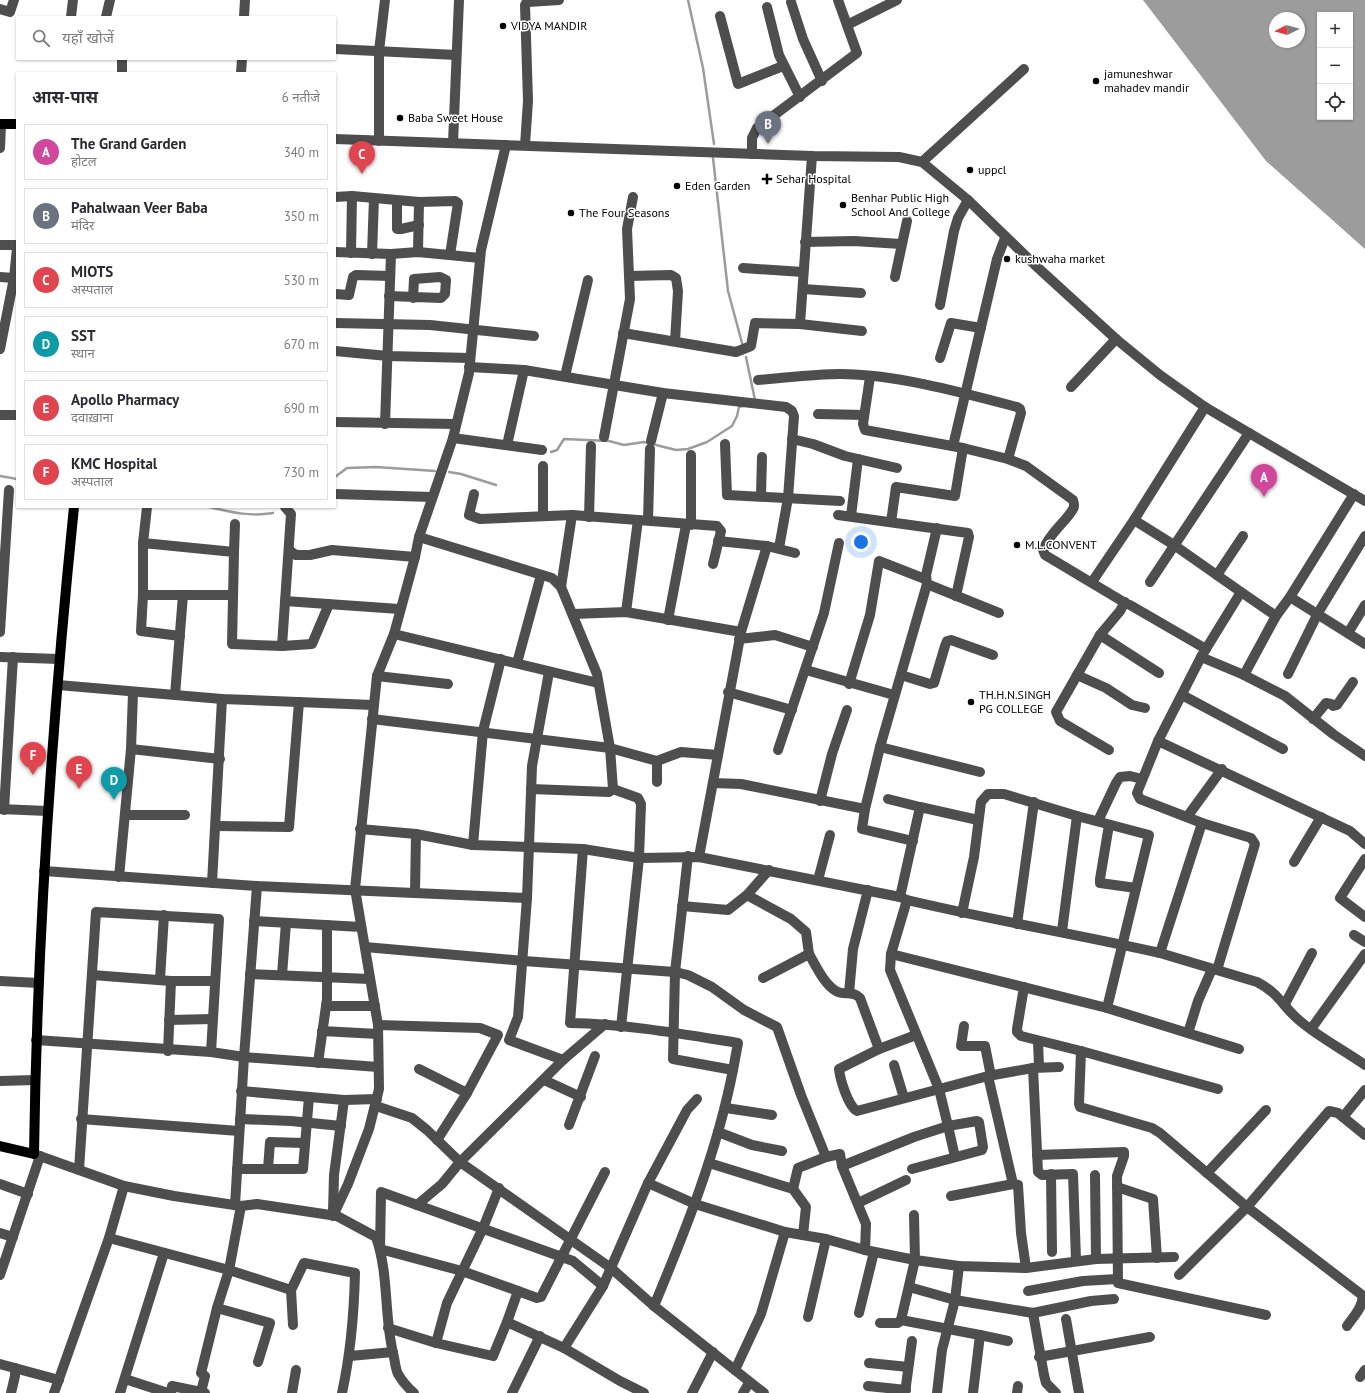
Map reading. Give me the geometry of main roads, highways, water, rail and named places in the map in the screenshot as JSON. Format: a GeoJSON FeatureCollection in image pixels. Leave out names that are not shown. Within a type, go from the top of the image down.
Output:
{"type":"FeatureCollection","features":[{"type":"Feature","properties":{"kind":"main road"},"geometry":{"type":"LineString","coordinates":[[0,124],[16,124]]}},
{"type":"Feature","properties":{"kind":"main road"},"geometry":{"type":"LineString","coordinates":[[0,1146],[37,1155],[35,1080],[36,1040],[47,811],[59,659],[74,508]]}},
{"type":"Feature","properties":{"kind":"waterway"},"geometry":{"type":"LineString","coordinates":[[688,0],[703,68],[714,144]]}},
{"type":"Feature","properties":{"kind":"waterway"},"geometry":{"type":"LineString","coordinates":[[713,158],[728,291],[742,343]]}},
{"type":"Feature","properties":{"kind":"waterway"},"geometry":{"type":"LineString","coordinates":[[746,357],[755,400]]}},
{"type":"Feature","properties":{"kind":"waterway"},"geometry":{"type":"LineString","coordinates":[[551,452],[557,450],[564,439],[609,441],[624,445],[644,442],[676,450],[688,449],[707,442],[732,426],[737,416],[739,407],[743,406]]}},
{"type":"Feature","properties":{"kind":"waterway"},"geometry":{"type":"LineString","coordinates":[[336,476],[347,468],[376,467],[435,471]]}},
{"type":"Feature","properties":{"kind":"waterway"},"geometry":{"type":"LineString","coordinates":[[449,472],[461,474],[496,485]]}},
{"type":"Feature","properties":{"kind":"waterway"},"geometry":{"type":"LineString","coordinates":[[0,476],[16,479]]}},
{"type":"Feature","properties":{"kind":"waterway"},"geometry":{"type":"LineString","coordinates":[[214,508],[248,514],[273,513]]}},
{"type":"Feature","properties":{"kind":"place","name":"VIDYA MANDIR"},"geometry":{"type":"Point","coordinates":[503,26]}},
{"type":"Feature","properties":{"kind":"place","name":"jamuneshwar mahadev mandir"},"geometry":{"type":"Point","coordinates":[1096,81]}},
{"type":"Feature","properties":{"kind":"place","name":"Baba Sweet House"},"geometry":{"type":"Point","coordinates":[400,118]}},
{"type":"Feature","properties":{"kind":"place","name":"Pahalwaan Veer Baba"},"geometry":{"type":"Point","coordinates":[768,144]}},
{"type":"Feature","properties":{"kind":"place","name":"uppcl"},"geometry":{"type":"Point","coordinates":[970,170]}},
{"type":"Feature","properties":{"kind":"place","name":"MIOTS"},"geometry":{"type":"Point","coordinates":[362,174]}},
{"type":"Feature","properties":{"kind":"place","name":"Sehar Hospital"},"geometry":{"type":"Point","coordinates":[767,179]}},
{"type":"Feature","properties":{"kind":"place","name":"Eden Garden"},"geometry":{"type":"Point","coordinates":[677,186]}},
{"type":"Feature","properties":{"kind":"place","name":"Benhar Public High School And College"},"geometry":{"type":"Point","coordinates":[843,205]}},
{"type":"Feature","properties":{"kind":"place","name":"The Four Seasons"},"geometry":{"type":"Point","coordinates":[571,213]}},
{"type":"Feature","properties":{"kind":"place","name":"kushwaha market"},"geometry":{"type":"Point","coordinates":[1007,259]}},
{"type":"Feature","properties":{"kind":"place","name":"The Grand Garden"},"geometry":{"type":"Point","coordinates":[1264,497]}},
{"type":"Feature","properties":{"kind":"place","name":"M.L.CONVENT"},"geometry":{"type":"Point","coordinates":[1017,545]}},
{"type":"Feature","properties":{"kind":"place","name":"TH.H.N.SINGH PG COLLEGE"},"geometry":{"type":"Point","coordinates":[971,702]}},
{"type":"Feature","properties":{"kind":"place","name":"KMC Hospital"},"geometry":{"type":"Point","coordinates":[33,775]}},
{"type":"Feature","properties":{"kind":"place","name":"Apollo Pharmacy"},"geometry":{"type":"Point","coordinates":[79,789]}},
{"type":"Feature","properties":{"kind":"place","name":"SST"},"geometry":{"type":"Point","coordinates":[114,800]}}]}
